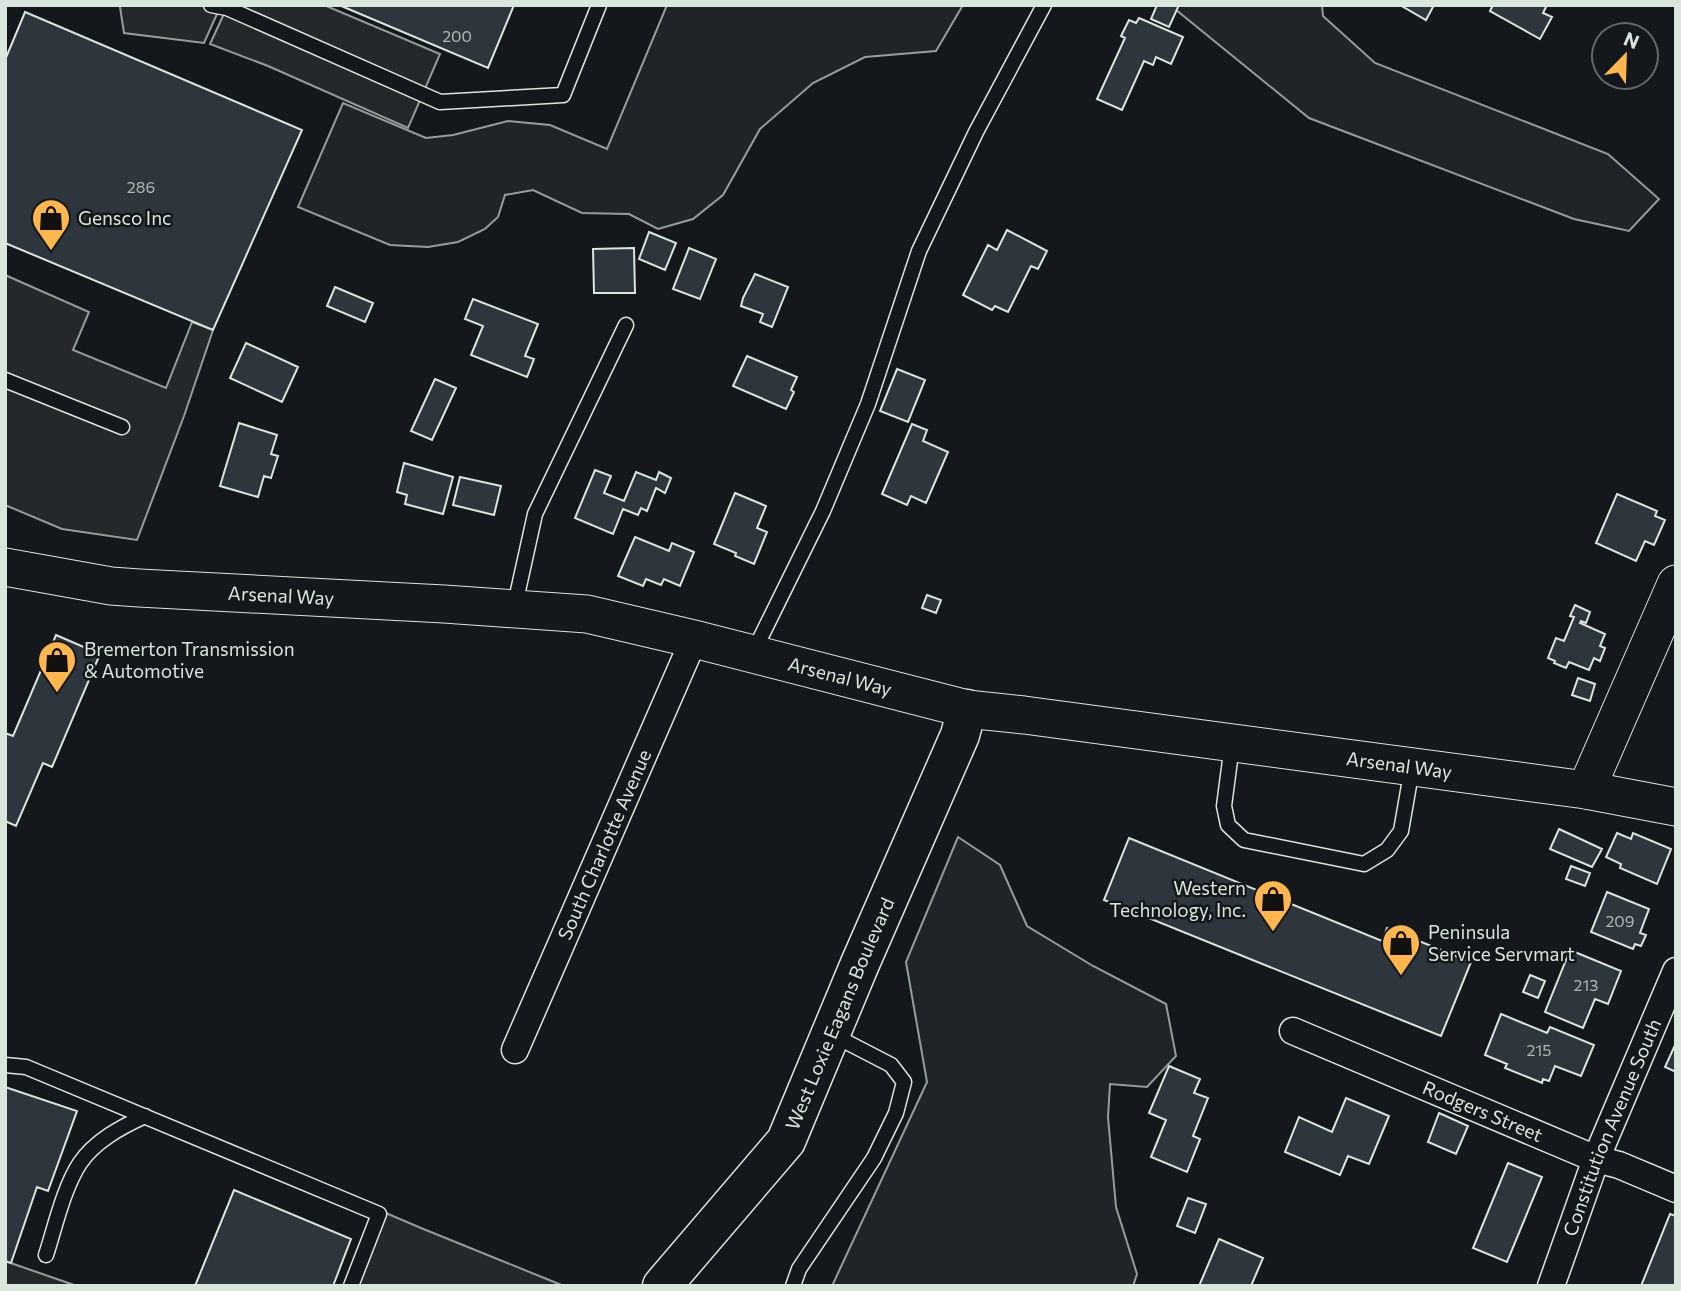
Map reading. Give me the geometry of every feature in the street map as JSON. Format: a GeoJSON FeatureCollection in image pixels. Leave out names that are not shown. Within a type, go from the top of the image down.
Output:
{"type":"FeatureCollection","features":[{"type":"Feature","properties":{"kind":"main road","name":"Arsenal Way"},"geometry":{"type":"LineString","coordinates":[[5,567],[111,586],[587,614],[967,709],[1586,790],[1676,807]]}},
{"type":"Feature","properties":{"kind":"main road"},"geometry":{"type":"LineString","coordinates":[[1586,790],[1676,584]]}},
{"type":"Feature","properties":{"kind":"main road","name":"West Loxie Eagans Boulevard"},"geometry":{"type":"LineString","coordinates":[[662,1286],[786,1141],[960,735],[967,709]]}},
{"type":"Feature","properties":{"kind":"street","name":"South Charlotte Avenue"},"geometry":{"type":"LineString","coordinates":[[515,1050],[694,639]]}},
{"type":"Feature","properties":{"kind":"street","name":"Constitution Avenue South"},"geometry":{"type":"LineString","coordinates":[[1551,1286],[1596,1159],[1676,971]]}},
{"type":"Feature","properties":{"kind":"street","name":"Rodgers Street"},"geometry":{"type":"LineString","coordinates":[[1293,1031],[1596,1159],[1619,1165],[1676,1189]]}},
{"type":"Feature","properties":{"kind":"lane"},"geometry":{"type":"LineString","coordinates":[[211,5],[227,8],[440,102],[563,95],[599,5]]}},
{"type":"Feature","properties":{"kind":"lane"},"geometry":{"type":"LineString","coordinates":[[752,654],[823,511],[868,404],[919,251],[976,132],[1044,5]]}},
{"type":"Feature","properties":{"kind":"lane"},"geometry":{"type":"LineString","coordinates":[[514,610],[535,513],[625,325]]}},
{"type":"Feature","properties":{"kind":"lane"},"geometry":{"type":"LineString","coordinates":[[5,380],[122,427]]}},
{"type":"Feature","properties":{"kind":"lane"},"geometry":{"type":"LineString","coordinates":[[1232,743],[1224,806],[1228,825],[1244,841],[1364,864],[1387,850],[1401,831],[1412,767]]}},
{"type":"Feature","properties":{"kind":"lane"},"geometry":{"type":"LineString","coordinates":[[793,1286],[799,1269],[874,1158],[896,1113],[904,1082],[891,1065],[831,1034]]}},
{"type":"Feature","properties":{"kind":"lane"},"geometry":{"type":"LineString","coordinates":[[5,1065],[26,1067],[379,1214],[351,1286]]}},
{"type":"Feature","properties":{"kind":"lane"},"geometry":{"type":"LineString","coordinates":[[46,1255],[70,1183],[80,1162],[103,1140],[145,1116]]}},
{"type":"Feature","properties":{"kind":"shaded area"},"geometry":{"type":"Polygon","coordinates":[[[221,5],[204,43],[124,33],[120,7],[221,5]]]}},
{"type":"Feature","properties":{"kind":"shaded area"},"geometry":{"type":"Polygon","coordinates":[[[228,5],[324,5],[440,54],[408,128],[268,66],[210,44],[228,5]]]}},
{"type":"Feature","properties":{"kind":"shaded area"},"geometry":{"type":"Polygon","coordinates":[[[667,5],[963,5],[936,51],[865,57],[813,83],[760,129],[723,195],[693,219],[658,229],[629,214],[582,213],[533,190],[505,195],[498,217],[485,229],[458,242],[428,247],[390,245],[298,207],[343,103],[426,138],[453,135],[508,121],[550,125],[607,149],[667,5]]]}},
{"type":"Feature","properties":{"kind":"shaded area"},"geometry":{"type":"Polygon","coordinates":[[[1170,5],[1322,5],[1323,16],[1375,63],[1608,154],[1659,199],[1629,231],[1574,219],[1309,118],[1170,5]]]}},
{"type":"Feature","properties":{"kind":"shaded area"},"geometry":{"type":"Polygon","coordinates":[[[5,275],[89,312],[73,350],[166,388],[192,322],[213,330],[137,540],[62,529],[5,505],[5,275]]]}},
{"type":"Feature","properties":{"kind":"shaded area"},"geometry":{"type":"Polygon","coordinates":[[[958,837],[1000,865],[1027,926],[1093,966],[1166,1004],[1176,1056],[1147,1087],[1110,1084],[1108,1117],[1116,1207],[1137,1274],[1133,1286],[832,1286],[927,1082],[906,962],[958,837]]]}},
{"type":"Feature","properties":{"kind":"shaded area"},"geometry":{"type":"Polygon","coordinates":[[[374,1208],[421,1228],[564,1286],[344,1286],[374,1208]]]}},
{"type":"Feature","properties":{"kind":"shaded area"},"geometry":{"type":"Polygon","coordinates":[[[5,1261],[77,1286],[5,1286],[5,1261]]]}},
{"type":"Feature","properties":{"kind":"building"},"geometry":{"type":"Polygon","coordinates":[[[339,5],[514,5],[488,68],[339,5]]]}},
{"type":"Feature","properties":{"kind":"building"},"geometry":{"type":"Polygon","coordinates":[[[1157,5],[1179,5],[1169,27],[1151,19],[1157,5]]]}},
{"type":"Feature","properties":{"kind":"building"},"geometry":{"type":"Polygon","coordinates":[[[1400,5],[1434,5],[1426,20],[1400,5]]]}},
{"type":"Feature","properties":{"kind":"building"},"geometry":{"type":"Polygon","coordinates":[[[1493,5],[1547,5],[1543,13],[1552,17],[1540,39],[1490,11],[1493,5]]]}},
{"type":"Feature","properties":{"kind":"building"},"geometry":{"type":"Polygon","coordinates":[[[25,12],[302,130],[213,330],[5,243],[5,60],[25,12]]]}},
{"type":"Feature","properties":{"kind":"building"},"geometry":{"type":"Polygon","coordinates":[[[1139,18],[1183,37],[1171,64],[1156,57],[1153,65],[1144,61],[1122,110],[1097,99],[1125,38],[1121,36],[1129,20],[1136,23],[1139,18]]]}},
{"type":"Feature","properties":{"kind":"building"},"geometry":{"type":"Polygon","coordinates":[[[1007,230],[1047,251],[1038,269],[1031,266],[1008,312],[995,306],[992,310],[963,295],[988,245],[997,250],[1007,230]]]}},
{"type":"Feature","properties":{"kind":"building"},"geometry":{"type":"Polygon","coordinates":[[[649,232],[676,243],[665,270],[639,259],[649,232]]]}},
{"type":"Feature","properties":{"kind":"building"},"geometry":{"type":"Polygon","coordinates":[[[634,248],[635,293],[594,293],[593,249],[634,248]]]}},
{"type":"Feature","properties":{"kind":"building"},"geometry":{"type":"Polygon","coordinates":[[[689,248],[716,259],[700,299],[673,289],[689,248]]]}},
{"type":"Feature","properties":{"kind":"building"},"geometry":{"type":"Polygon","coordinates":[[[755,274],[788,287],[772,327],[760,322],[763,314],[741,306],[755,274]]]}},
{"type":"Feature","properties":{"kind":"building"},"geometry":{"type":"Polygon","coordinates":[[[335,287],[373,303],[365,322],[327,306],[335,287]]]}},
{"type":"Feature","properties":{"kind":"building"},"geometry":{"type":"Polygon","coordinates":[[[473,299],[538,324],[525,356],[534,359],[527,377],[471,355],[483,326],[465,319],[473,299]]]}},
{"type":"Feature","properties":{"kind":"building"},"geometry":{"type":"Polygon","coordinates":[[[246,343],[298,367],[282,402],[230,378],[246,343]]]}},
{"type":"Feature","properties":{"kind":"building"},"geometry":{"type":"Polygon","coordinates":[[[747,356],[797,377],[786,409],[733,386],[747,356]]]}},
{"type":"Feature","properties":{"kind":"building"},"geometry":{"type":"Polygon","coordinates":[[[897,369],[925,380],[908,422],[880,411],[897,369]]]}},
{"type":"Feature","properties":{"kind":"building"},"geometry":{"type":"Polygon","coordinates":[[[435,379],[456,388],[432,440],[411,431],[435,379]]]}},
{"type":"Feature","properties":{"kind":"building"},"geometry":{"type":"Polygon","coordinates":[[[239,423],[277,435],[271,454],[278,456],[271,478],[264,476],[258,497],[220,486],[239,423]]]}},
{"type":"Feature","properties":{"kind":"building"},"geometry":{"type":"Polygon","coordinates":[[[912,424],[927,430],[923,441],[948,452],[926,503],[911,496],[907,505],[882,494],[912,424]]]}},
{"type":"Feature","properties":{"kind":"building"},"geometry":{"type":"Polygon","coordinates":[[[404,463],[453,477],[443,514],[405,504],[407,495],[397,492],[404,463]]]}},
{"type":"Feature","properties":{"kind":"building"},"geometry":{"type":"Polygon","coordinates":[[[595,470],[611,476],[604,493],[624,501],[636,472],[656,480],[659,472],[671,478],[665,493],[656,488],[647,511],[641,508],[638,515],[623,509],[613,534],[575,518],[595,470]]]}},
{"type":"Feature","properties":{"kind":"building"},"geometry":{"type":"Polygon","coordinates":[[[460,477],[501,486],[494,515],[453,505],[460,477]]]}},
{"type":"Feature","properties":{"kind":"building"},"geometry":{"type":"Polygon","coordinates":[[[735,493],[766,506],[757,528],[767,532],[754,564],[714,544],[735,493]]]}},
{"type":"Feature","properties":{"kind":"building"},"geometry":{"type":"Polygon","coordinates":[[[1617,494],[1657,511],[1655,516],[1665,520],[1654,545],[1645,541],[1636,561],[1596,543],[1617,494]]]}},
{"type":"Feature","properties":{"kind":"building"},"geometry":{"type":"Polygon","coordinates":[[[635,537],[669,551],[672,543],[694,552],[680,586],[664,579],[661,585],[646,579],[643,586],[618,576],[635,537]]]}},
{"type":"Feature","properties":{"kind":"building"},"geometry":{"type":"Polygon","coordinates":[[[927,595],[941,600],[936,613],[922,608],[927,595]]]}},
{"type":"Feature","properties":{"kind":"building"},"geometry":{"type":"Polygon","coordinates":[[[1575,605],[1590,612],[1586,623],[1580,623],[1605,634],[1600,646],[1605,648],[1600,661],[1594,658],[1589,670],[1569,662],[1566,668],[1548,658],[1556,638],[1564,641],[1574,617],[1570,616],[1575,605]]]}},
{"type":"Feature","properties":{"kind":"building","name":"Bremerton Transmission & Automotive"},"geometry":{"type":"Polygon","coordinates":[[[56,635],[100,654],[52,767],[43,763],[16,826],[5,821],[5,733],[13,736],[56,635]]]}},
{"type":"Feature","properties":{"kind":"building"},"geometry":{"type":"Polygon","coordinates":[[[1578,678],[1595,684],[1590,701],[1572,695],[1578,678]]]}},
{"type":"Feature","properties":{"kind":"building"},"geometry":{"type":"Polygon","coordinates":[[[1559,829],[1602,849],[1592,867],[1550,849],[1559,829]]]}},
{"type":"Feature","properties":{"kind":"building"},"geometry":{"type":"Polygon","coordinates":[[[1617,833],[1631,839],[1633,833],[1671,849],[1657,884],[1620,868],[1621,864],[1606,857],[1617,833]]]}},
{"type":"Feature","properties":{"kind":"building"},"geometry":{"type":"Polygon","coordinates":[[[1129,838],[1382,941],[1387,928],[1471,962],[1441,1036],[1104,900],[1129,838]]]}},
{"type":"Feature","properties":{"kind":"building"},"geometry":{"type":"Polygon","coordinates":[[[1571,866],[1590,873],[1585,886],[1566,879],[1571,866]]]}},
{"type":"Feature","properties":{"kind":"building"},"geometry":{"type":"Polygon","coordinates":[[[1607,892],[1649,909],[1640,933],[1646,935],[1641,946],[1635,944],[1633,949],[1591,932],[1607,892]]]}},
{"type":"Feature","properties":{"kind":"building"},"geometry":{"type":"Polygon","coordinates":[[[1570,950],[1621,971],[1608,1004],[1595,999],[1583,1028],[1545,1012],[1570,950]]]}},
{"type":"Feature","properties":{"kind":"building"},"geometry":{"type":"Polygon","coordinates":[[[1530,975],[1545,981],[1538,998],[1523,992],[1530,975]]]}},
{"type":"Feature","properties":{"kind":"building"},"geometry":{"type":"Polygon","coordinates":[[[1501,1014],[1547,1033],[1550,1027],[1594,1045],[1581,1076],[1555,1066],[1549,1081],[1543,1079],[1542,1083],[1505,1068],[1507,1064],[1485,1055],[1501,1014]]]}},
{"type":"Feature","properties":{"kind":"building"},"geometry":{"type":"Polygon","coordinates":[[[1676,1043],[1676,1072],[1665,1067],[1676,1043]]]}},
{"type":"Feature","properties":{"kind":"building"},"geometry":{"type":"Polygon","coordinates":[[[1169,1066],[1200,1079],[1194,1093],[1208,1098],[1193,1136],[1200,1139],[1187,1172],[1151,1157],[1166,1120],[1149,1113],[1169,1066]]]}},
{"type":"Feature","properties":{"kind":"building"},"geometry":{"type":"Polygon","coordinates":[[[5,1087],[77,1111],[48,1191],[37,1187],[11,1263],[5,1261],[5,1087]]]}},
{"type":"Feature","properties":{"kind":"building"},"geometry":{"type":"Polygon","coordinates":[[[1346,1098],[1389,1116],[1369,1164],[1348,1156],[1340,1175],[1285,1152],[1299,1117],[1332,1132],[1346,1098]]]}},
{"type":"Feature","properties":{"kind":"building"},"geometry":{"type":"Polygon","coordinates":[[[1439,1113],[1468,1126],[1456,1154],[1428,1142],[1439,1113]]]}},
{"type":"Feature","properties":{"kind":"building"},"geometry":{"type":"Polygon","coordinates":[[[1508,1163],[1542,1177],[1507,1262],[1473,1248],[1508,1163]]]}},
{"type":"Feature","properties":{"kind":"building"},"geometry":{"type":"Polygon","coordinates":[[[234,1190],[351,1239],[333,1286],[195,1286],[234,1190]]]}},
{"type":"Feature","properties":{"kind":"building"},"geometry":{"type":"Polygon","coordinates":[[[1188,1198],[1206,1204],[1195,1233],[1177,1226],[1188,1198]]]}},
{"type":"Feature","properties":{"kind":"building"},"geometry":{"type":"Polygon","coordinates":[[[1670,1214],[1676,1216],[1676,1286],[1641,1286],[1670,1214]]]}},
{"type":"Feature","properties":{"kind":"building"},"geometry":{"type":"Polygon","coordinates":[[[1219,1239],[1263,1258],[1251,1286],[1199,1286],[1219,1239]]]}},
{"type":"Feature","properties":{"kind":"place","name":"Gensco Inc"},"geometry":{"type":"Point","coordinates":[51,252]}},
{"type":"Feature","properties":{"kind":"place","name":"Bremerton Transmission & Automotive"},"geometry":{"type":"Point","coordinates":[57,694]}},
{"type":"Feature","properties":{"kind":"place","name":"Western Technology, Inc."},"geometry":{"type":"Point","coordinates":[1273,933]}},
{"type":"Feature","properties":{"kind":"place","name":"Peninsula Service Servmart"},"geometry":{"type":"Point","coordinates":[1401,977]}}]}
